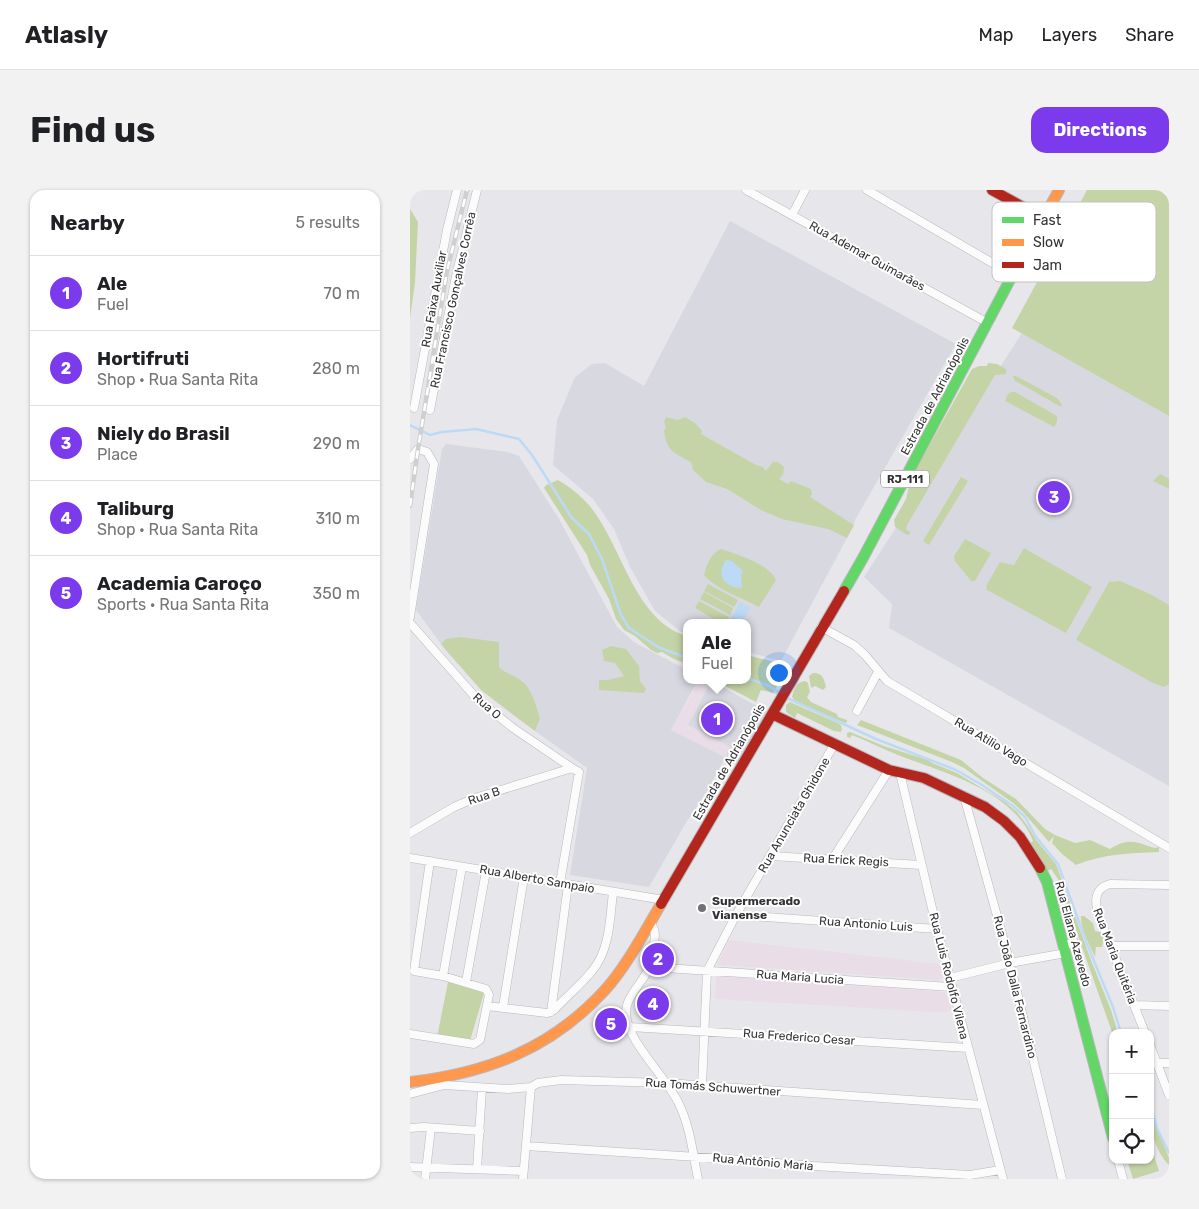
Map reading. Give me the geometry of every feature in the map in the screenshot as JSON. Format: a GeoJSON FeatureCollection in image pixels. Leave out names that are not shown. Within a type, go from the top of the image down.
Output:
{"type":"FeatureCollection","features":[{"type":"Feature","properties":{"kind":"main road"},"geometry":{"type":"LineString","coordinates":[[992,190],[1014,202]]}},
{"type":"Feature","properties":{"kind":"main road","name":"Estrada de Adrianópolis"},"geometry":{"type":"LineString","coordinates":[[1052,202],[1059,190]]}},
{"type":"Feature","properties":{"kind":"main road","name":"Estrada de Adrianópolis"},"geometry":{"type":"LineString","coordinates":[[410,1082],[443,1082],[514,1056],[566,1026],[578,1017],[606,989],[664,900],[864,556],[1009,282]]}},
{"type":"Feature","properties":{"kind":"main road","name":"Rua Eliana Azevedo"},"geometry":{"type":"LineString","coordinates":[[774,711],[894,771],[924,778],[964,796],[985,807],[1004,821],[1020,837],[1047,882],[1109,1122]]}},
{"type":"Feature","properties":{"kind":"street","name":"Rua Faixa Auxiliar"},"geometry":{"type":"LineString","coordinates":[[414,408],[456,190]]}},
{"type":"Feature","properties":{"kind":"street","name":"Rua Francisco Gonçalves Corrêa"},"geometry":{"type":"LineString","coordinates":[[430,410],[456,276],[477,190]]}},
{"type":"Feature","properties":{"kind":"street","name":"Rua Ademar Guimarães"},"geometry":{"type":"LineString","coordinates":[[746,190],[988,323]]}},
{"type":"Feature","properties":{"kind":"street"},"geometry":{"type":"LineString","coordinates":[[792,215],[805,190]]}},
{"type":"Feature","properties":{"kind":"street"},"geometry":{"type":"LineString","coordinates":[[867,190],[992,262]]}},
{"type":"Feature","properties":{"kind":"street"},"geometry":{"type":"LineString","coordinates":[[410,459],[418,449],[427,452],[434,464],[410,617]]}},
{"type":"Feature","properties":{"kind":"street","name":"Rua O"},"geometry":{"type":"LineString","coordinates":[[410,622],[477,699],[568,769]]}},
{"type":"Feature","properties":{"kind":"street","name":"Rua Atilio Vago"},"geometry":{"type":"LineString","coordinates":[[821,628],[854,645],[887,681],[1169,848]]}},
{"type":"Feature","properties":{"kind":"street"},"geometry":{"type":"LineString","coordinates":[[857,711],[878,672]]}},
{"type":"Feature","properties":{"kind":"street","name":"Rua Anunciata Ghidone"},"geometry":{"type":"LineString","coordinates":[[702,1086],[707,972],[736,915],[835,743]]}},
{"type":"Feature","properties":{"kind":"street"},"geometry":{"type":"LineString","coordinates":[[560,883],[579,772],[568,769]]}},
{"type":"Feature","properties":{"kind":"street","name":"Rua B"},"geometry":{"type":"LineString","coordinates":[[410,833],[454,807],[475,798],[568,769]]}},
{"type":"Feature","properties":{"kind":"street"},"geometry":{"type":"LineString","coordinates":[[832,860],[894,771]]}},
{"type":"Feature","properties":{"kind":"street","name":"Rua Luis Rodolfo Vilena"},"geometry":{"type":"LineString","coordinates":[[894,771],[921,865],[1002,1179]]}},
{"type":"Feature","properties":{"kind":"street","name":"Rua João Dalla Fernardino"},"geometry":{"type":"LineString","coordinates":[[964,796],[1010,963],[1062,1179]]}},
{"type":"Feature","properties":{"kind":"street","name":"Rua Erick Regis"},"geometry":{"type":"LineString","coordinates":[[771,856],[921,865]]}},
{"type":"Feature","properties":{"kind":"street","name":"Rua Alberto Sampaio"},"geometry":{"type":"LineString","coordinates":[[410,858],[664,900]]}},
{"type":"Feature","properties":{"kind":"street"},"geometry":{"type":"LineString","coordinates":[[410,1034],[470,1044],[478,1042],[480,1040],[489,992],[486,989],[466,982],[414,971],[430,861]]}},
{"type":"Feature","properties":{"kind":"street"},"geometry":{"type":"LineString","coordinates":[[443,976],[462,867]]}},
{"type":"Feature","properties":{"kind":"street"},"geometry":{"type":"LineString","coordinates":[[466,982],[486,871]]}},
{"type":"Feature","properties":{"kind":"street"},"geometry":{"type":"LineString","coordinates":[[503,1007],[524,877]]}},
{"type":"Feature","properties":{"kind":"street"},"geometry":{"type":"LineString","coordinates":[[1165,885],[1169,878]]}},
{"type":"Feature","properties":{"kind":"street"},"geometry":{"type":"LineString","coordinates":[[551,1012],[568,884]]}},
{"type":"Feature","properties":{"kind":"street","name":"Rua Maria Quitéria"},"geometry":{"type":"LineString","coordinates":[[1143,1029],[1095,905],[1099,890],[1104,885],[1165,885]]}},
{"type":"Feature","properties":{"kind":"street"},"geometry":{"type":"LineString","coordinates":[[487,1006],[551,1012],[593,970],[600,958],[606,942],[614,892]]}},
{"type":"Feature","properties":{"kind":"street","name":"Rua Antonio Luis"},"geometry":{"type":"LineString","coordinates":[[736,915],[937,929]]}},
{"type":"Feature","properties":{"kind":"street"},"geometry":{"type":"LineString","coordinates":[[650,923],[656,938],[650,967],[628,1004],[626,1012],[630,1027],[642,1050],[678,1101],[685,1120],[698,1179]]}},
{"type":"Feature","properties":{"kind":"street","name":"Rua Maria Lucia"},"geometry":{"type":"LineString","coordinates":[[650,967],[707,972],[951,982],[1010,963],[1065,949],[1074,942]]}},
{"type":"Feature","properties":{"kind":"street"},"geometry":{"type":"LineString","coordinates":[[1110,946],[1169,946]]}},
{"type":"Feature","properties":{"kind":"street"},"geometry":{"type":"LineString","coordinates":[[1134,1006],[1169,1006]]}},
{"type":"Feature","properties":{"kind":"street","name":"Rua Frederico Cesar"},"geometry":{"type":"LineString","coordinates":[[630,1027],[968,1048]]}},
{"type":"Feature","properties":{"kind":"street"},"geometry":{"type":"LineString","coordinates":[[1154,1054],[1169,1095]]}},
{"type":"Feature","properties":{"kind":"street"},"geometry":{"type":"LineString","coordinates":[[1158,1063],[1169,1063]]}},
{"type":"Feature","properties":{"kind":"street","name":"Rua Tomás Schuwertner"},"geometry":{"type":"LineString","coordinates":[[410,1094],[443,1082],[482,1088],[508,1089],[531,1087],[538,1083],[562,1080],[666,1083],[983,1105]]}},
{"type":"Feature","properties":{"kind":"street"},"geometry":{"type":"LineString","coordinates":[[410,1167],[477,1168],[523,1175],[531,1087]]}},
{"type":"Feature","properties":{"kind":"street"},"geometry":{"type":"LineString","coordinates":[[477,1168],[482,1088]]}},
{"type":"Feature","properties":{"kind":"street"},"geometry":{"type":"LineString","coordinates":[[410,1128],[480,1131]]}},
{"type":"Feature","properties":{"kind":"street"},"geometry":{"type":"LineString","coordinates":[[425,1179],[431,1128]]}},
{"type":"Feature","properties":{"kind":"street","name":"Rua Antônio Maria"},"geometry":{"type":"LineString","coordinates":[[526,1146],[970,1175],[1000,1170]]}},
{"type":"Feature","properties":{"kind":"street"},"geometry":{"type":"LineString","coordinates":[[1119,1164],[1123,1179]]}},
{"type":"Feature","properties":{"kind":"shaded area"},"geometry":{"type":"Polygon","coordinates":[[[730,221],[956,344],[855,520],[781,661],[751,653],[751,619],[683,619],[683,632],[655,611],[630,567],[614,529],[593,499],[553,465],[557,420],[575,377],[592,364],[605,363],[644,386],[730,221]]]}},
{"type":"Feature","properties":{"kind":"shaded area"},"geometry":{"type":"Polygon","coordinates":[[[1022,333],[1169,416],[1169,786],[889,628],[892,604],[864,577],[1022,333]]]}},
{"type":"Feature","properties":{"kind":"shaded area"},"geometry":{"type":"Polygon","coordinates":[[[446,444],[508,452],[519,456],[559,519],[617,627],[634,642],[683,668],[683,684],[696,684],[671,730],[725,757],[730,747],[688,725],[709,684],[717,684],[772,714],[741,766],[725,758],[649,887],[570,875],[587,768],[481,690],[446,651],[416,610],[442,449],[446,444]]]}},
{"type":"Feature","properties":{"kind":"shaded area"},"geometry":{"type":"Polygon","coordinates":[[[698,684],[709,684],[688,725],[730,747],[725,758],[671,730],[698,684]]]}},
{"type":"Feature","properties":{"kind":"shaded area"},"geometry":{"type":"Polygon","coordinates":[[[729,940],[940,964],[943,977],[937,980],[717,965],[729,940]]]}},
{"type":"Feature","properties":{"kind":"shaded area"},"geometry":{"type":"Polygon","coordinates":[[[716,976],[945,992],[953,1011],[931,1012],[715,999],[716,976]]]}},
{"type":"Feature","properties":{"kind":"green space"},"geometry":{"type":"Polygon","coordinates":[[[1087,190],[1169,190],[1169,416],[1012,328],[1037,282],[1156,282],[1156,202],[1080,202],[1087,190]]]}},
{"type":"Feature","properties":{"kind":"green space"},"geometry":{"type":"Polygon","coordinates":[[[410,209],[418,222],[415,283],[410,318],[410,209]]]}},
{"type":"Feature","properties":{"kind":"green space"},"geometry":{"type":"Polygon","coordinates":[[[988,363],[997,364],[1006,369],[1006,374],[995,375],[907,525],[906,529],[911,533],[907,535],[895,527],[894,520],[906,499],[915,471],[972,369],[979,366],[987,366],[988,363]]]}},
{"type":"Feature","properties":{"kind":"green space"},"geometry":{"type":"Polygon","coordinates":[[[1013,376],[1057,398],[1062,405],[1061,407],[1014,380],[1013,376]]]}},
{"type":"Feature","properties":{"kind":"green space"},"geometry":{"type":"Polygon","coordinates":[[[1011,392],[1015,392],[1057,416],[1057,422],[1054,427],[1005,401],[1011,392]]]}},
{"type":"Feature","properties":{"kind":"green space"},"geometry":{"type":"Polygon","coordinates":[[[666,417],[678,420],[685,417],[695,423],[702,431],[701,434],[756,465],[763,467],[766,471],[773,462],[778,462],[784,467],[783,475],[779,479],[788,484],[791,481],[811,489],[812,494],[810,497],[854,525],[847,538],[828,529],[782,519],[761,510],[727,489],[706,482],[693,470],[691,462],[672,451],[669,447],[664,430],[666,428],[664,422],[666,417]]]}},
{"type":"Feature","properties":{"kind":"green space"},"geometry":{"type":"Polygon","coordinates":[[[1160,474],[1169,479],[1169,489],[1153,481],[1160,474]]]}},
{"type":"Feature","properties":{"kind":"green space"},"geometry":{"type":"Polygon","coordinates":[[[961,477],[968,481],[929,545],[923,541],[961,477]]]}},
{"type":"Feature","properties":{"kind":"green space"},"geometry":{"type":"Polygon","coordinates":[[[558,480],[587,503],[595,513],[643,601],[655,616],[670,628],[683,634],[683,662],[662,652],[657,653],[651,650],[635,636],[624,630],[616,619],[609,599],[590,565],[587,555],[544,488],[546,485],[558,480]]]}},
{"type":"Feature","properties":{"kind":"green space"},"geometry":{"type":"Polygon","coordinates":[[[965,539],[991,553],[975,581],[971,581],[955,561],[954,556],[965,539]]]}},
{"type":"Feature","properties":{"kind":"green space"},"geometry":{"type":"Polygon","coordinates":[[[1024,548],[1092,587],[1066,633],[987,590],[986,586],[1000,562],[1014,565],[1024,548]]]}},
{"type":"Feature","properties":{"kind":"green space"},"geometry":{"type":"Polygon","coordinates":[[[721,549],[752,560],[773,574],[776,580],[759,607],[723,590],[704,575],[708,563],[717,551],[721,549]]]}},
{"type":"Feature","properties":{"kind":"green space"},"geometry":{"type":"Polygon","coordinates":[[[1120,581],[1150,594],[1169,605],[1169,684],[1164,687],[1153,683],[1076,640],[1109,582],[1120,581]]]}},
{"type":"Feature","properties":{"kind":"green space"},"geometry":{"type":"Polygon","coordinates":[[[708,584],[738,600],[734,607],[704,591],[708,584]]]}},
{"type":"Feature","properties":{"kind":"green space"},"geometry":{"type":"Polygon","coordinates":[[[704,592],[733,608],[730,615],[700,599],[704,592]]]}},
{"type":"Feature","properties":{"kind":"green space"},"geometry":{"type":"Polygon","coordinates":[[[699,601],[729,617],[728,619],[714,619],[695,608],[699,601]]]}},
{"type":"Feature","properties":{"kind":"green space"},"geometry":{"type":"Polygon","coordinates":[[[460,637],[499,642],[499,667],[523,682],[533,698],[540,718],[535,731],[481,690],[441,644],[446,639],[460,637]]]}},
{"type":"Feature","properties":{"kind":"green space"},"geometry":{"type":"Polygon","coordinates":[[[611,646],[626,649],[639,666],[640,681],[646,689],[644,693],[599,690],[599,680],[624,676],[615,663],[604,661],[602,650],[611,646]]]}},
{"type":"Feature","properties":{"kind":"green space"},"geometry":{"type":"Polygon","coordinates":[[[751,656],[778,663],[782,668],[773,693],[761,690],[756,702],[722,684],[751,684],[751,656]]]}},
{"type":"Feature","properties":{"kind":"green space"},"geometry":{"type":"Polygon","coordinates":[[[813,673],[819,674],[825,681],[826,687],[823,690],[815,686],[811,688],[809,676],[813,673]]]}},
{"type":"Feature","properties":{"kind":"green space"},"geometry":{"type":"Polygon","coordinates":[[[805,681],[808,683],[810,692],[807,697],[811,702],[837,714],[838,717],[847,720],[847,722],[845,723],[796,702],[792,697],[797,684],[805,681]]]}},
{"type":"Feature","properties":{"kind":"green space"},"geometry":{"type":"Polygon","coordinates":[[[790,702],[840,724],[841,732],[834,731],[797,713],[795,718],[786,712],[786,705],[790,702]]]}},
{"type":"Feature","properties":{"kind":"green space"},"geometry":{"type":"Polygon","coordinates":[[[861,720],[961,760],[983,778],[1016,799],[1045,829],[1055,835],[1075,843],[1090,840],[1110,849],[1124,843],[1138,843],[1154,848],[1159,847],[1159,852],[1106,856],[1076,865],[1052,843],[1054,836],[1049,842],[1013,803],[964,768],[857,725],[861,720]]]}},
{"type":"Feature","properties":{"kind":"green space"},"geometry":{"type":"Polygon","coordinates":[[[850,732],[884,746],[928,760],[957,773],[1005,802],[1017,812],[1056,864],[1117,1029],[1111,1029],[1058,879],[1051,869],[1044,873],[1028,845],[1033,841],[1023,823],[994,796],[975,786],[852,735],[850,738],[847,737],[847,733],[850,732]]]}},
{"type":"Feature","properties":{"kind":"green space"},"geometry":{"type":"Polygon","coordinates":[[[1081,916],[1084,916],[1093,923],[1095,931],[1100,932],[1104,938],[1102,947],[1096,947],[1095,957],[1084,932],[1081,916]]]}},
{"type":"Feature","properties":{"kind":"green space"},"geometry":{"type":"Polygon","coordinates":[[[448,982],[484,993],[470,1041],[437,1037],[448,982]]]}},
{"type":"Feature","properties":{"kind":"green space"},"geometry":{"type":"Polygon","coordinates":[[[1154,1120],[1169,1158],[1169,1165],[1154,1139],[1154,1120]]]}},
{"type":"Feature","properties":{"kind":"green space"},"geometry":{"type":"Polygon","coordinates":[[[1154,1155],[1159,1171],[1133,1179],[1128,1164],[1154,1164],[1154,1155]]]}},
{"type":"Feature","properties":{"kind":"water"},"geometry":{"type":"Polygon","coordinates":[[[726,560],[732,561],[743,571],[741,575],[742,588],[731,586],[724,580],[721,571],[726,560]]]}},
{"type":"Feature","properties":{"kind":"water"},"geometry":{"type":"Polygon","coordinates":[[[740,602],[750,608],[744,619],[731,619],[740,602]]]}},
{"type":"Feature","properties":{"kind":"waterway"},"geometry":{"type":"LineString","coordinates":[[410,425],[430,435],[476,429],[519,439],[532,455],[572,518],[589,534],[602,559],[621,615],[629,628],[658,647],[683,656]]}},
{"type":"Feature","properties":{"kind":"waterway"},"geometry":{"type":"LineString","coordinates":[[751,679],[769,686],[780,693]]}},
{"type":"Feature","properties":{"kind":"waterway"},"geometry":{"type":"LineString","coordinates":[[787,698],[876,739],[956,770],[1013,806],[1025,817],[1036,837],[1058,864],[1120,1029]]}},
{"type":"Feature","properties":{"kind":"waterway"},"geometry":{"type":"LineString","coordinates":[[1154,1118],[1169,1153]]}},
{"type":"Feature","properties":{"kind":"railway"},"geometry":{"type":"LineString","coordinates":[[410,506],[447,271],[467,190]]}},
{"type":"Feature","properties":{"kind":"traffic: fast"},"geometry":{"type":"LineString","coordinates":[[844,591],[1009,282]]}},
{"type":"Feature","properties":{"kind":"traffic: fast"},"geometry":{"type":"LineString","coordinates":[[1040,868],[1047,882],[1109,1122]]}},
{"type":"Feature","properties":{"kind":"traffic: slow"},"geometry":{"type":"LineString","coordinates":[[1052,202],[1059,190]]}},
{"type":"Feature","properties":{"kind":"traffic: slow"},"geometry":{"type":"LineString","coordinates":[[410,1082],[438,1078],[491,1064],[516,1055],[540,1043],[563,1028],[584,1011],[613,981],[661,904]]}},
{"type":"Feature","properties":{"kind":"traffic: jam"},"geometry":{"type":"LineString","coordinates":[[992,190],[1014,202]]}},
{"type":"Feature","properties":{"kind":"traffic: jam"},"geometry":{"type":"LineString","coordinates":[[661,904],[844,591]]}},
{"type":"Feature","properties":{"kind":"traffic: jam"},"geometry":{"type":"LineString","coordinates":[[772,714],[889,770],[924,778],[985,807],[1004,821],[1020,837],[1040,868]]}},
{"type":"Feature","properties":{"kind":"place","name":"Niely do Brasil"},"geometry":{"type":"Point","coordinates":[1054,497]}},
{"type":"Feature","properties":{"kind":"place","name":"Ale"},"geometry":{"type":"Point","coordinates":[717,719]}},
{"type":"Feature","properties":{"kind":"place","name":"Supermercado Vianense"},"geometry":{"type":"Point","coordinates":[702,908]}},
{"type":"Feature","properties":{"kind":"place","name":"Hortifruti"},"geometry":{"type":"Point","coordinates":[658,959]}},
{"type":"Feature","properties":{"kind":"place","name":"Taliburg"},"geometry":{"type":"Point","coordinates":[653,1004]}},
{"type":"Feature","properties":{"kind":"place","name":"Academia Caroço"},"geometry":{"type":"Point","coordinates":[611,1024]}}]}
